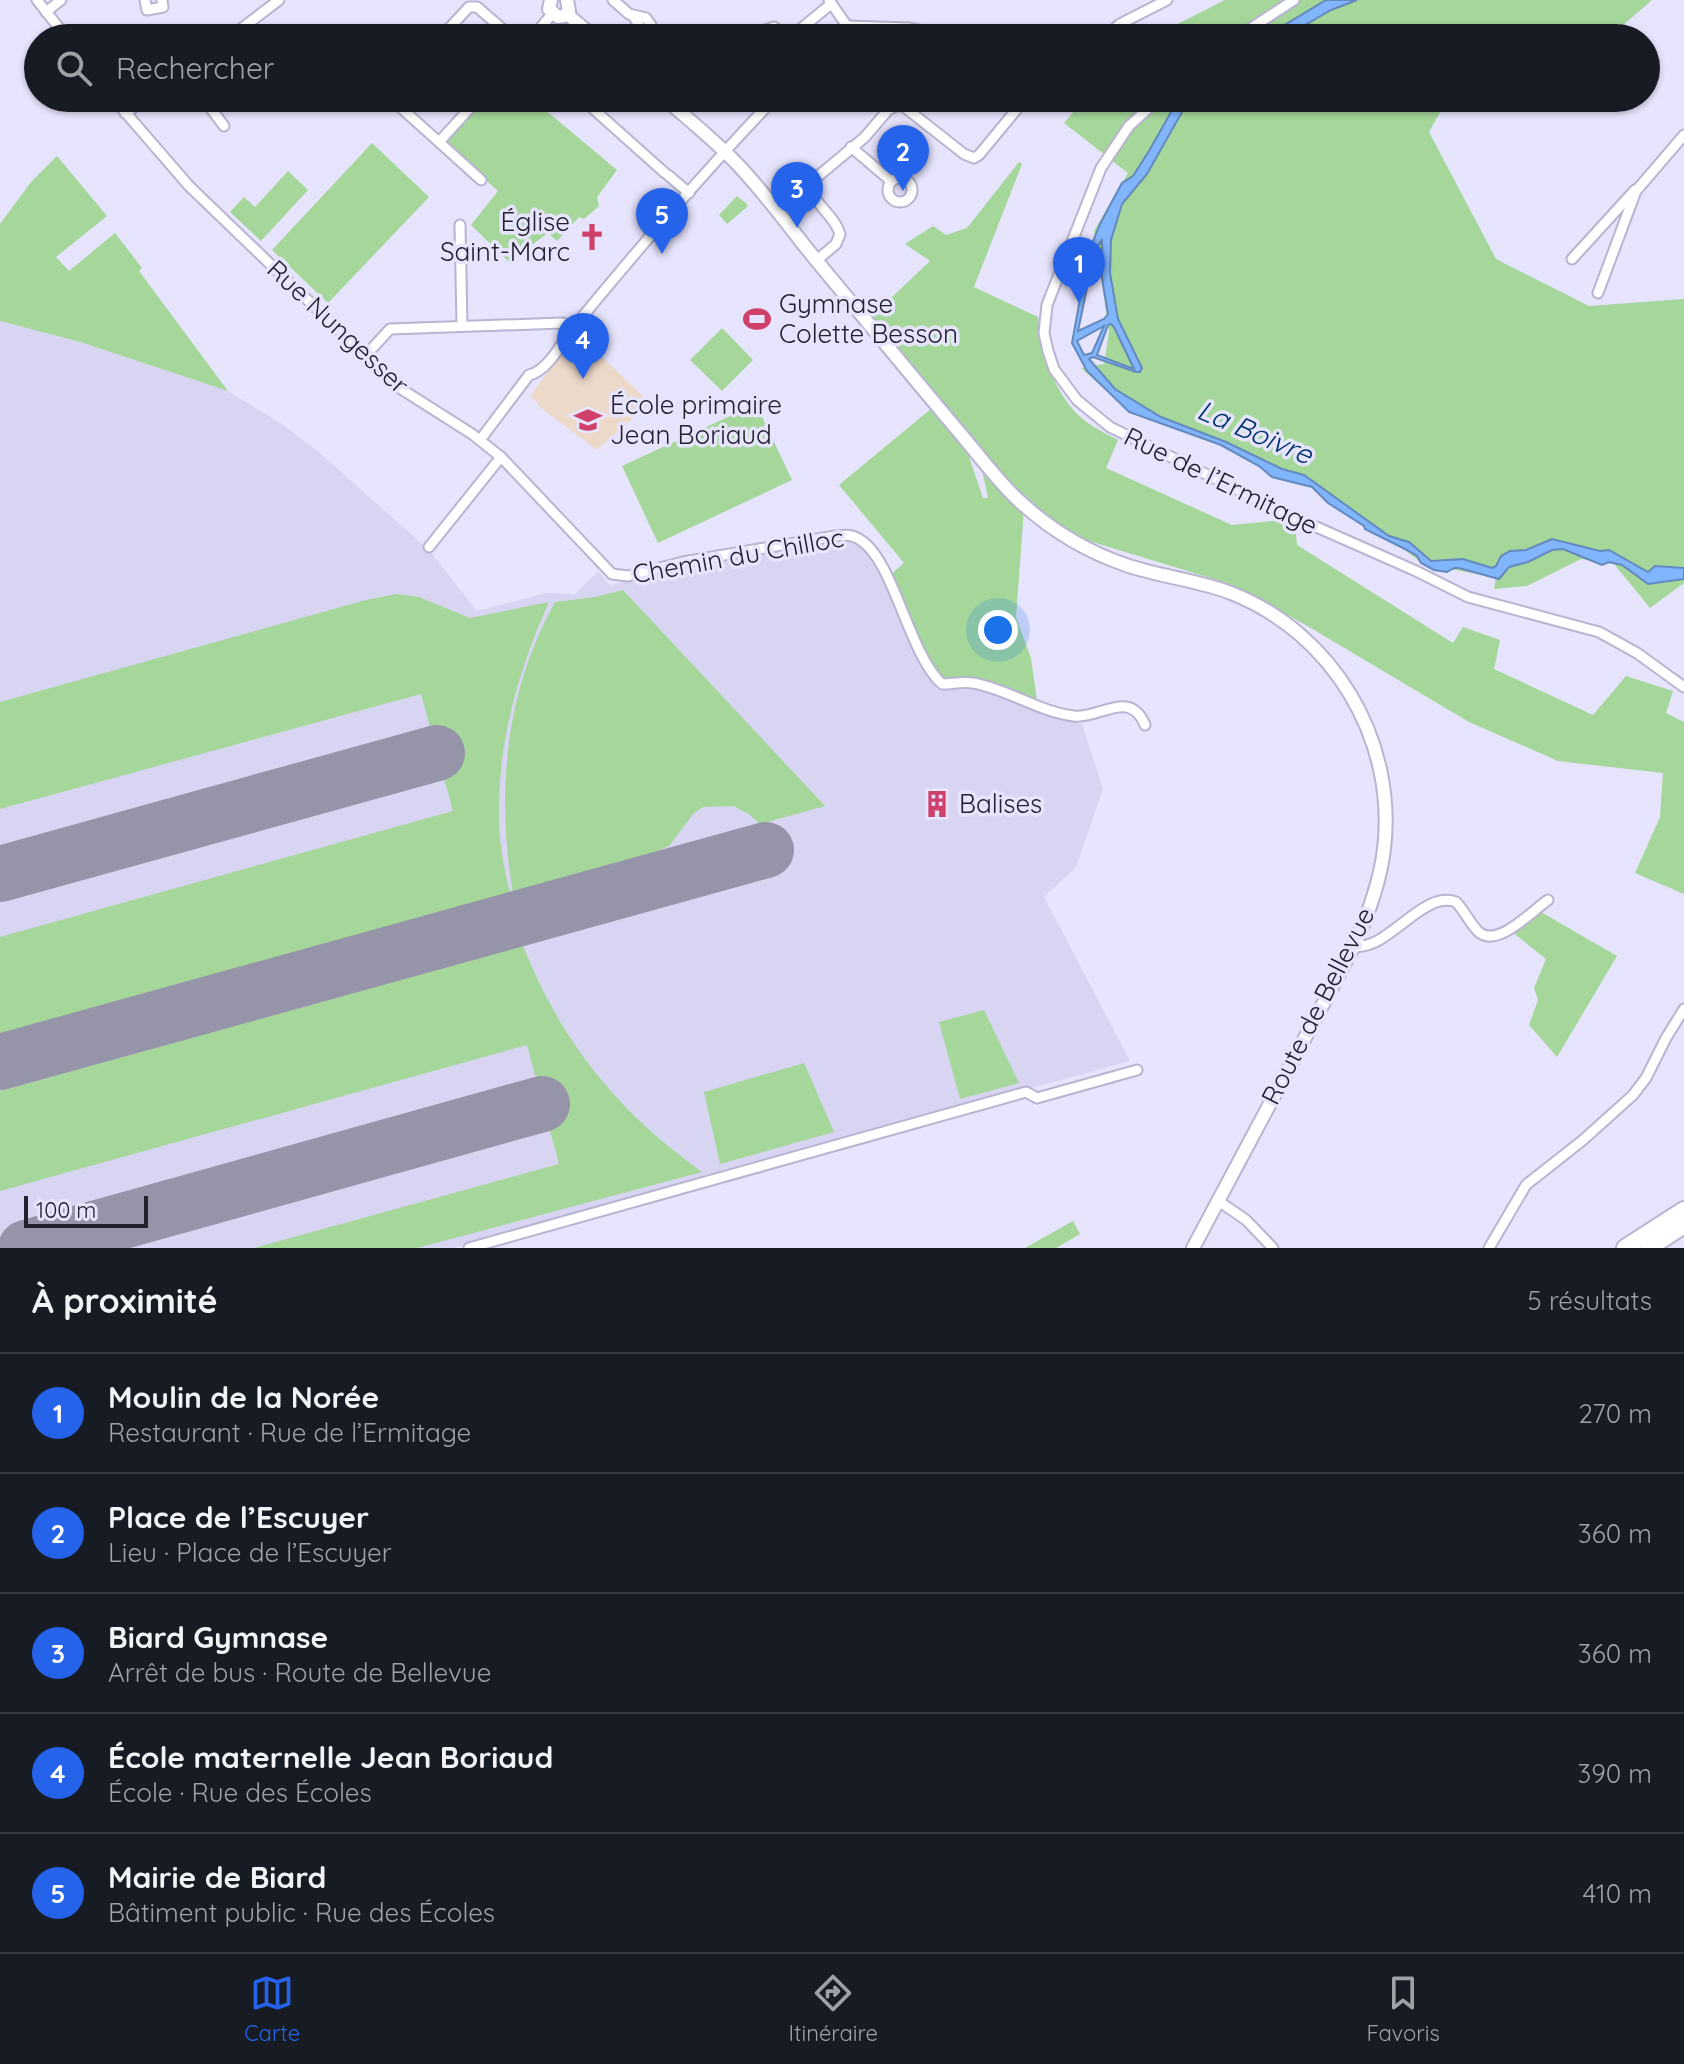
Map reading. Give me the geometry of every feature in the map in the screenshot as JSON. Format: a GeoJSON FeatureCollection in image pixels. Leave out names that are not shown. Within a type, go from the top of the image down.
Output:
{"type":"FeatureCollection","features":[{"type":"Feature","properties":{"kind":"highway"},"geometry":{"type":"LineString","coordinates":[[1625,1248],[1684,1210]]}},
{"type":"Feature","properties":{"kind":"highway"},"geometry":{"type":"LineString","coordinates":[[1649,1248],[1684,1225]]}},
{"type":"Feature","properties":{"kind":"street"},"geometry":{"type":"LineString","coordinates":[[37,0],[56,24]]}},
{"type":"Feature","properties":{"kind":"street"},"geometry":{"type":"LineString","coordinates":[[46,12],[61,0]]}},
{"type":"Feature","properties":{"kind":"street"},"geometry":{"type":"LineString","coordinates":[[145,0],[147,10],[163,7],[162,0]]}},
{"type":"Feature","properties":{"kind":"street"},"geometry":{"type":"LineString","coordinates":[[247,24],[279,0]]}},
{"type":"Feature","properties":{"kind":"street"},"geometry":{"type":"LineString","coordinates":[[551,0],[549,9],[552,14],[561,17],[570,8],[567,0]]}},
{"type":"Feature","properties":{"kind":"street"},"geometry":{"type":"LineString","coordinates":[[613,0],[633,16]]}},
{"type":"Feature","properties":{"kind":"street"},"geometry":{"type":"LineString","coordinates":[[1120,24],[1167,0]]}},
{"type":"Feature","properties":{"kind":"street"},"geometry":{"type":"LineString","coordinates":[[1257,24],[1294,0]]}},
{"type":"Feature","properties":{"kind":"street"},"geometry":{"type":"LineString","coordinates":[[805,24],[830,2],[846,24]]}},
{"type":"Feature","properties":{"kind":"street"},"geometry":{"type":"LineString","coordinates":[[453,24],[469,7],[477,7],[497,24]]}},
{"type":"Feature","properties":{"kind":"street"},"geometry":{"type":"LineString","coordinates":[[544,24],[552,14]]}},
{"type":"Feature","properties":{"kind":"street"},"geometry":{"type":"LineString","coordinates":[[567,14],[579,24]]}},
{"type":"Feature","properties":{"kind":"street"},"geometry":{"type":"LineString","coordinates":[[214,112],[224,126]]}},
{"type":"Feature","properties":{"kind":"street"},"geometry":{"type":"LineString","coordinates":[[406,112],[481,180]]}},
{"type":"Feature","properties":{"kind":"street"},"geometry":{"type":"LineString","coordinates":[[439,142],[466,112]]}},
{"type":"Feature","properties":{"kind":"street"},"geometry":{"type":"LineString","coordinates":[[597,112],[689,193]]}},
{"type":"Feature","properties":{"kind":"street","name":"Route de Bellevue"},"geometry":{"type":"LineString","coordinates":[[680,112],[743,169],[994,473],[1035,514],[1098,554],[1128,566],[1231,593],[1266,610],[1321,654],[1343,681],[1360,710],[1380,772],[1385,825],[1380,872],[1368,914],[1354,946],[1193,1248]]}},
{"type":"Feature","properties":{"kind":"street"},"geometry":{"type":"LineString","coordinates":[[480,440],[529,375],[539,372],[724,151],[762,112]]}},
{"type":"Feature","properties":{"kind":"street"},"geometry":{"type":"LineString","coordinates":[[817,260],[836,244],[840,234],[811,191],[810,183],[874,128],[886,112]]}},
{"type":"Feature","properties":{"kind":"street"},"geometry":{"type":"LineString","coordinates":[[911,112],[964,154],[974,158],[1014,112]]}},
{"type":"Feature","properties":{"kind":"street","name":"Rue de l’Ermitage"},"geometry":{"type":"LineString","coordinates":[[1144,112],[1129,126],[1101,168],[1047,305],[1044,333],[1048,351],[1054,369],[1077,400],[1110,427],[1287,514],[1468,597],[1599,632],[1637,653],[1684,687]]}},
{"type":"Feature","properties":{"kind":"street","name":"Rue Nungesser"},"geometry":{"type":"LineString","coordinates":[[125,113],[189,186],[398,387],[501,457],[612,574]]}},
{"type":"Feature","properties":{"kind":"street"},"geometry":{"type":"LineString","coordinates":[[1572,259],[1684,135]]}},
{"type":"Feature","properties":{"kind":"street"},"geometry":{"type":"LineString","coordinates":[[851,147],[891,181]]}},
{"type":"Feature","properties":{"kind":"street"},"geometry":{"type":"LineString","coordinates":[[1598,293],[1636,191],[1646,178]]}},
{"type":"Feature","properties":{"kind":"street"},"geometry":{"type":"LineString","coordinates":[[460,225],[462,325]]}},
{"type":"Feature","properties":{"kind":"street"},"geometry":{"type":"LineString","coordinates":[[366,355],[390,329],[562,323],[574,327]]}},
{"type":"Feature","properties":{"kind":"street"},"geometry":{"type":"LineString","coordinates":[[429,547],[501,457]]}},
{"type":"Feature","properties":{"kind":"street","name":"Chemin du Chilloc"},"geometry":{"type":"LineString","coordinates":[[612,574],[628,576],[683,562],[835,536],[855,536],[871,548],[920,651],[942,684],[969,682],[1079,717],[1128,707],[1141,715],[1145,725]]}},
{"type":"Feature","properties":{"kind":"street"},"geometry":{"type":"LineString","coordinates":[[1354,946],[1367,947],[1428,906],[1443,900],[1456,902],[1479,932],[1497,936],[1548,900]]}},
{"type":"Feature","properties":{"kind":"street"},"geometry":{"type":"LineString","coordinates":[[1489,1248],[1526,1185],[1633,1095],[1646,1078],[1684,1009]]}},
{"type":"Feature","properties":{"kind":"street"},"geometry":{"type":"LineString","coordinates":[[469,1248],[1026,1092],[1037,1098],[1137,1070]]}},
{"type":"Feature","properties":{"kind":"street"},"geometry":{"type":"LineString","coordinates":[[1217,1200],[1246,1220],[1273,1248]]}},
{"type":"Feature","properties":{"kind":"shaded area"},"geometry":{"type":"Polygon","coordinates":[[[0,321],[79,342],[228,391],[282,424],[321,454],[429,550],[477,611],[546,593],[575,594],[598,571],[610,585],[686,566],[847,540],[867,551],[937,690],[980,689],[1082,724],[1103,789],[1076,867],[1044,897],[1130,1061],[454,1248],[0,1248],[0,321]]]}},
{"type":"Feature","properties":{"kind":"shaded area"},"geometry":{"type":"Polygon","coordinates":[[[577,333],[650,403],[597,450],[537,405],[530,396],[577,333]]]}},
{"type":"Feature","properties":{"kind":"green space"},"geometry":{"type":"Polygon","coordinates":[[[1225,0],[1652,0],[1624,24],[1178,24],[1225,0]]]}},
{"type":"Feature","properties":{"kind":"green space"},"geometry":{"type":"Polygon","coordinates":[[[472,112],[548,112],[617,170],[597,197],[599,206],[584,219],[579,217],[557,241],[548,233],[528,245],[510,263],[471,225],[498,191],[444,143],[472,112]]]}},
{"type":"Feature","properties":{"kind":"green space"},"geometry":{"type":"Polygon","coordinates":[[[1073,112],[1440,112],[1429,132],[1496,259],[1589,306],[1684,299],[1684,583],[1650,608],[1614,564],[1581,559],[1527,586],[1494,589],[1496,577],[1425,565],[1305,478],[1121,404],[1081,368],[1104,364],[1109,331],[1094,231],[1128,173],[1064,123],[1073,112]]]}},
{"type":"Feature","properties":{"kind":"green space"},"geometry":{"type":"Polygon","coordinates":[[[372,143],[429,197],[328,303],[272,250],[372,143]]]}},
{"type":"Feature","properties":{"kind":"green space"},"geometry":{"type":"Polygon","coordinates":[[[57,156],[107,216],[56,257],[69,271],[115,233],[142,268],[139,271],[228,391],[80,342],[0,321],[0,224],[31,182],[57,156]]]}},
{"type":"Feature","properties":{"kind":"green space"},"geometry":{"type":"Polygon","coordinates":[[[1019,162],[1022,164],[974,287],[1038,317],[1046,359],[1065,399],[1084,420],[1118,440],[1106,468],[1232,525],[1283,520],[1295,526],[1297,545],[1453,643],[1463,627],[1500,640],[1494,669],[1593,715],[1626,676],[1673,691],[1666,713],[1684,722],[1684,894],[1635,873],[1660,817],[1663,773],[1558,761],[1469,722],[1304,624],[1227,583],[1089,541],[1050,518],[1025,495],[1016,617],[1031,658],[1037,701],[977,678],[951,682],[934,670],[889,576],[904,563],[839,485],[932,408],[966,448],[983,498],[988,498],[976,441],[872,316],[930,261],[905,244],[933,226],[946,235],[967,228],[1019,162]]]}},
{"type":"Feature","properties":{"kind":"green space"},"geometry":{"type":"Polygon","coordinates":[[[288,171],[308,190],[261,241],[230,212],[244,197],[255,207],[288,171]]]}},
{"type":"Feature","properties":{"kind":"green space"},"geometry":{"type":"Polygon","coordinates":[[[737,196],[747,207],[727,224],[719,215],[737,196]]]}},
{"type":"Feature","properties":{"kind":"green space"},"geometry":{"type":"Polygon","coordinates":[[[722,328],[753,360],[722,391],[690,360],[722,328]]]}},
{"type":"Feature","properties":{"kind":"green space"},"geometry":{"type":"Polygon","coordinates":[[[756,404],[792,480],[658,543],[622,466],[756,404]]]}},
{"type":"Feature","properties":{"kind":"green space"},"geometry":{"type":"Polygon","coordinates":[[[623,590],[825,806],[760,824],[733,806],[703,807],[694,813],[669,846],[646,856],[513,893],[505,818],[506,781],[515,707],[525,671],[555,602],[623,590]]]}},
{"type":"Feature","properties":{"kind":"green space"},"geometry":{"type":"Polygon","coordinates":[[[396,594],[419,597],[470,618],[549,602],[517,688],[504,747],[500,778],[500,839],[510,894],[0,1034],[0,937],[453,811],[421,694],[0,809],[0,702],[396,594]]]}},
{"type":"Feature","properties":{"kind":"green space"},"geometry":{"type":"Polygon","coordinates":[[[1534,908],[1617,956],[1557,1057],[1529,1025],[1538,1000],[1534,988],[1546,959],[1506,927],[1534,908]]]}},
{"type":"Feature","properties":{"kind":"green space"},"geometry":{"type":"Polygon","coordinates":[[[523,946],[555,1014],[595,1072],[644,1125],[702,1172],[417,1248],[254,1248],[559,1164],[527,1045],[0,1191],[0,1091],[523,946]]]}},
{"type":"Feature","properties":{"kind":"green space"},"geometry":{"type":"Polygon","coordinates":[[[984,1010],[1019,1083],[960,1099],[939,1022],[984,1010]]]}},
{"type":"Feature","properties":{"kind":"green space"},"geometry":{"type":"Polygon","coordinates":[[[804,1063],[834,1132],[720,1164],[704,1092],[804,1063]]]}},
{"type":"Feature","properties":{"kind":"green space"},"geometry":{"type":"Polygon","coordinates":[[[1073,1221],[1080,1234],[1056,1248],[1025,1248],[1073,1221]]]}},
{"type":"Feature","properties":{"kind":"water"},"geometry":{"type":"Polygon","coordinates":[[[1326,0],[1357,0],[1307,24],[1286,24],[1326,0]]]}},
{"type":"Feature","properties":{"kind":"water"},"geometry":{"type":"Polygon","coordinates":[[[1171,112],[1182,112],[1147,174],[1122,204],[1111,240],[1110,273],[1118,319],[1142,368],[1136,372],[1093,357],[1089,359],[1115,389],[1161,417],[1226,442],[1282,469],[1304,475],[1389,536],[1409,542],[1431,561],[1463,559],[1492,568],[1501,556],[1510,551],[1526,550],[1552,539],[1600,551],[1609,550],[1648,572],[1655,566],[1684,568],[1684,579],[1648,584],[1622,565],[1609,562],[1602,565],[1563,549],[1552,550],[1509,567],[1499,579],[1459,568],[1447,572],[1434,570],[1407,550],[1365,529],[1328,503],[1312,487],[1272,477],[1259,466],[1221,445],[1129,412],[1087,371],[1072,343],[1088,254],[1122,183],[1133,176],[1171,112]],[[1102,239],[1094,254],[1078,331],[1108,314],[1102,278],[1102,239]],[[1111,324],[1097,355],[1134,369],[1114,327],[1111,324]],[[1104,326],[1077,341],[1084,355],[1092,353],[1104,326]]]}},
{"type":"Feature","properties":{"kind":"runway"},"geometry":{"type":"LineString","coordinates":[[0,874],[437,753]]}},
{"type":"Feature","properties":{"kind":"runway"},"geometry":{"type":"LineString","coordinates":[[0,1062],[766,850]]}},
{"type":"Feature","properties":{"kind":"runway"},"geometry":{"type":"LineString","coordinates":[[26,1248],[542,1104]]}},
{"type":"Feature","properties":{"kind":"place","name":"Place de l’Escuyer"},"geometry":{"type":"Point","coordinates":[903,191]}},
{"type":"Feature","properties":{"kind":"place","name":"Biard Gymnase"},"geometry":{"type":"Point","coordinates":[797,228]}},
{"type":"Feature","properties":{"kind":"place","name":"Église Saint-Marc"},"geometry":{"type":"Point","coordinates":[592,237]}},
{"type":"Feature","properties":{"kind":"place","name":"Mairie de Biard"},"geometry":{"type":"Point","coordinates":[662,254]}},
{"type":"Feature","properties":{"kind":"place","name":"Moulin de la Norée"},"geometry":{"type":"Point","coordinates":[1079,303]}},
{"type":"Feature","properties":{"kind":"place","name":"Gymnase Colette Besson"},"geometry":{"type":"Point","coordinates":[757,319]}},
{"type":"Feature","properties":{"kind":"place","name":"École maternelle Jean Boriaud"},"geometry":{"type":"Point","coordinates":[583,379]}},
{"type":"Feature","properties":{"kind":"place","name":"École primaire Jean Boriaud"},"geometry":{"type":"Point","coordinates":[588,420]}},
{"type":"Feature","properties":{"kind":"place","name":"Balises"},"geometry":{"type":"Point","coordinates":[937,804]}},
{"type":"Feature","properties":{"kind":"water label","name":"La Boivre"},"geometry":{"type":"Point","coordinates":[1255,432]}}]}
